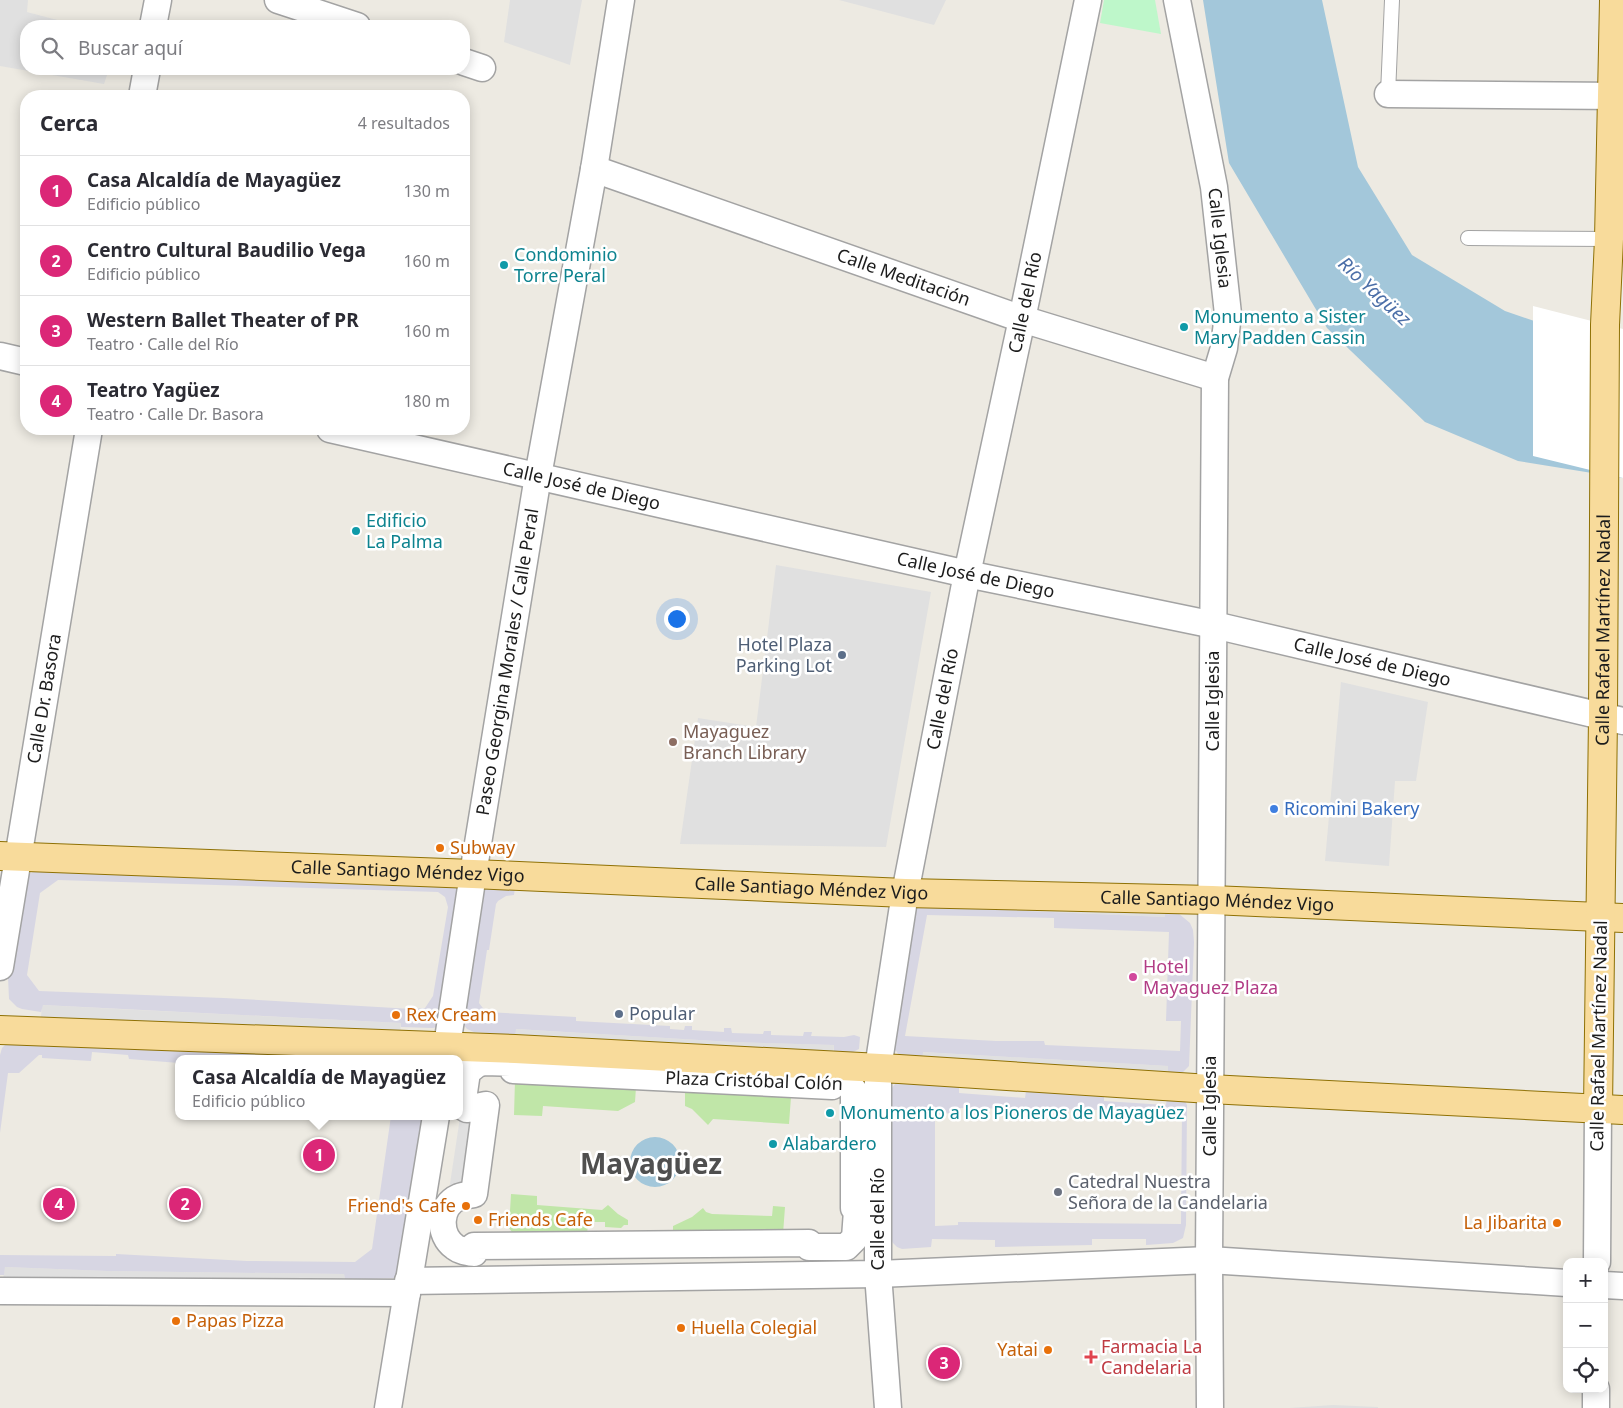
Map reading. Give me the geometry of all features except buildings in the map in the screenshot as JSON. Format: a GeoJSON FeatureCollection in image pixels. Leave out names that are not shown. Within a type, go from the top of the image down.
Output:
{"type":"FeatureCollection","features":[{"type":"Feature","properties":{"kind":"main road","name":"Calle Rafael Martínez Nadal"},"geometry":{"type":"LineString","coordinates":[[1611,1109],[1613,719],[1604,512],[1605,326],[1616,240],[1618,96],[1614,0]]}},
{"type":"Feature","properties":{"kind":"main road","name":"Calle Santiago Méndez Vigo"},"geometry":{"type":"LineString","coordinates":[[9,856],[905,893],[1212,900],[1612,918]]}},
{"type":"Feature","properties":{"kind":"main road"},"geometry":{"type":"LineString","coordinates":[[0,1030],[446,1052],[878,1068],[1210,1089],[1611,1109]]}},
{"type":"Feature","properties":{"kind":"street"},"geometry":{"type":"LineString","coordinates":[[154,20],[158,0]]}},
{"type":"Feature","properties":{"kind":"street"},"geometry":{"type":"LineString","coordinates":[[278,0],[339,20]]}},
{"type":"Feature","properties":{"kind":"street","name":"Paseo Georgina Morales / Calle Peral"},"geometry":{"type":"LineString","coordinates":[[446,1052],[538,476],[594,169],[621,0]]}},
{"type":"Feature","properties":{"kind":"street","name":"Calle del Río"},"geometry":{"type":"LineString","coordinates":[[888,1408],[878,1274],[878,1068],[905,893],[967,574],[1088,0]]}},
{"type":"Feature","properties":{"kind":"street","name":"Calle Iglesia"},"geometry":{"type":"LineString","coordinates":[[1177,0],[1214,187],[1228,314],[1224,348],[1215,378],[1209,1260],[1210,1408]]}},
{"type":"Feature","properties":{"kind":"street"},"geometry":{"type":"LineString","coordinates":[[143,90],[145,75]]}},
{"type":"Feature","properties":{"kind":"street"},"geometry":{"type":"LineString","coordinates":[[1388,94],[1618,96]]}},
{"type":"Feature","properties":{"kind":"street","name":"Calle Meditación"},"geometry":{"type":"LineString","coordinates":[[594,169],[1022,319],[1215,378]]}},
{"type":"Feature","properties":{"kind":"street"},"geometry":{"type":"LineString","coordinates":[[0,356],[20,361]]}},
{"type":"Feature","properties":{"kind":"street","name":"Calle Dr. Basora"},"geometry":{"type":"LineString","coordinates":[[0,967],[9,856],[88,435]]}},
{"type":"Feature","properties":{"kind":"street","name":"Calle José de Diego"},"geometry":{"type":"LineString","coordinates":[[357,435],[967,574],[1214,625],[1613,719]]}},
{"type":"Feature","properties":{"kind":"street","name":"Plaza Cristóbal Colón"},"geometry":{"type":"LineString","coordinates":[[463,1099],[467,1072],[477,1064],[484,1062],[514,1063],[513,1070],[832,1086],[832,1081],[844,1082],[851,1086],[854,1091],[854,1208],[857,1211],[856,1234],[851,1243],[846,1247],[810,1247],[810,1243],[474,1246],[474,1253],[456,1248],[449,1242],[442,1227],[443,1217],[451,1202],[457,1198],[474,1194],[486,1105],[467,1110],[463,1107]]}},
{"type":"Feature","properties":{"kind":"street","name":"Calle Rafael Martínez Nadal"},"geometry":{"type":"LineString","coordinates":[[1597,1258],[1611,1109]]}},
{"type":"Feature","properties":{"kind":"street"},"geometry":{"type":"LineString","coordinates":[[388,1408],[435,1120]]}},
{"type":"Feature","properties":{"kind":"street"},"geometry":{"type":"LineString","coordinates":[[0,1291],[408,1287],[878,1274],[1209,1260],[1563,1283]]}},
{"type":"Feature","properties":{"kind":"street"},"geometry":{"type":"LineString","coordinates":[[1608,1285],[1623,1286]]}},
{"type":"Feature","properties":{"kind":"street"},"geometry":{"type":"LineString","coordinates":[[1596,1393],[1596,1408]]}},
{"type":"Feature","properties":{"kind":"lane"},"geometry":{"type":"LineString","coordinates":[[1388,94],[1392,0]]}},
{"type":"Feature","properties":{"kind":"lane"},"geometry":{"type":"LineString","coordinates":[[1468,238],[1616,240]]}},
{"type":"Feature","properties":{"kind":"green space"},"geometry":{"type":"Polygon","coordinates":[[[1104,0],[1155,0],[1161,34],[1100,23],[1104,0]]]}},
{"type":"Feature","properties":{"kind":"green space"},"geometry":{"type":"Polygon","coordinates":[[[515,1080],[636,1087],[635,1102],[618,1111],[543,1106],[542,1116],[514,1115],[515,1080]]]}},
{"type":"Feature","properties":{"kind":"green space"},"geometry":{"type":"Polygon","coordinates":[[[685,1090],[791,1097],[789,1124],[713,1119],[708,1125],[692,1109],[685,1106],[685,1090]]]}},
{"type":"Feature","properties":{"kind":"green space"},"geometry":{"type":"Polygon","coordinates":[[[511,1194],[537,1196],[537,1205],[602,1210],[608,1205],[628,1220],[628,1225],[624,1225],[621,1228],[605,1227],[605,1222],[588,1222],[587,1236],[514,1235],[509,1228],[511,1194]]]}},
{"type":"Feature","properties":{"kind":"green space"},"geometry":{"type":"Polygon","coordinates":[[[773,1206],[785,1207],[783,1234],[673,1235],[673,1226],[692,1217],[703,1208],[706,1212],[712,1214],[772,1216],[773,1206]]]}},
{"type":"Feature","properties":{"kind":"shaded area"},"geometry":{"type":"Polygon","coordinates":[[[0,0],[28,0],[27,12],[57,20],[20,20],[20,69],[0,66],[0,0]]]}},
{"type":"Feature","properties":{"kind":"shaded area"},"geometry":{"type":"Polygon","coordinates":[[[510,0],[582,0],[570,65],[504,42],[510,0]]]}},
{"type":"Feature","properties":{"kind":"shaded area"},"geometry":{"type":"Polygon","coordinates":[[[839,0],[946,0],[934,25],[839,0]]]}},
{"type":"Feature","properties":{"kind":"shaded area"},"geometry":{"type":"Polygon","coordinates":[[[52,75],[107,75],[104,84],[52,75]]]}},
{"type":"Feature","properties":{"kind":"shaded area","name":"Hotel Plaza Parking Lot"},"geometry":{"type":"Polygon","coordinates":[[[776,565],[931,592],[886,847],[680,844],[698,718],[756,727],[776,565]]]}},
{"type":"Feature","properties":{"kind":"shaded area"},"geometry":{"type":"Polygon","coordinates":[[[1341,682],[1428,702],[1416,781],[1395,781],[1389,866],[1325,861],[1341,682]]]}},
{"type":"Feature","properties":{"kind":"shaded area"},"geometry":{"type":"Polygon","coordinates":[[[34,871],[463,883],[439,1027],[401,1027],[401,1023],[43,1005],[41,1012],[22,1009],[9,999],[8,977],[28,875],[34,871]],[[58,880],[40,893],[27,975],[39,991],[224,998],[412,1009],[425,1008],[433,996],[448,907],[445,897],[438,892],[58,880]]]}},
{"type":"Feature","properties":{"kind":"shaded area"},"geometry":{"type":"Polygon","coordinates":[[[488,886],[515,887],[514,895],[506,896],[496,904],[479,1003],[486,1012],[576,1017],[576,1021],[670,1026],[670,1029],[684,1030],[685,1026],[692,1026],[692,1030],[724,1032],[724,1028],[731,1028],[732,1033],[763,1034],[764,1031],[771,1031],[771,1035],[803,1036],[804,1032],[812,1032],[811,1036],[844,1037],[854,1035],[860,1037],[859,1049],[851,1053],[834,1053],[834,1045],[732,1042],[516,1029],[515,1035],[474,1032],[467,1029],[463,1024],[480,895],[488,886]]]}},
{"type":"Feature","properties":{"kind":"shaded area"},"geometry":{"type":"Polygon","coordinates":[[[919,903],[936,907],[1165,917],[1165,911],[1178,913],[1190,923],[1194,942],[1189,1066],[1180,1073],[1168,1073],[1168,1066],[923,1052],[922,1060],[901,1058],[894,1048],[915,908],[919,903]],[[927,915],[905,1036],[996,1041],[1044,1041],[1045,1045],[1180,1051],[1181,1021],[1166,1021],[1169,932],[1054,928],[1054,918],[927,915]]]}},
{"type":"Feature","properties":{"kind":"shaded area"},"geometry":{"type":"Polygon","coordinates":[[[936,907],[1165,911],[1166,917],[936,907]]]}},
{"type":"Feature","properties":{"kind":"shaded area"},"geometry":{"type":"Polygon","coordinates":[[[42,1005],[401,1023],[400,1034],[41,1017],[42,1005]]]}},
{"type":"Feature","properties":{"kind":"shaded area"},"geometry":{"type":"Polygon","coordinates":[[[515,1029],[732,1042],[834,1045],[833,1059],[514,1040],[515,1029]]]}},
{"type":"Feature","properties":{"kind":"shaded area"},"geometry":{"type":"Polygon","coordinates":[[[6,1044],[264,1055],[175,1055],[175,1063],[129,1059],[128,1055],[92,1052],[91,1061],[42,1058],[42,1055],[39,1055],[19,1073],[8,1073],[0,1133],[0,1055],[2,1048],[6,1044]]]}},
{"type":"Feature","properties":{"kind":"shaded area"},"geometry":{"type":"Polygon","coordinates":[[[922,1052],[1168,1066],[1168,1077],[922,1060],[922,1052]]]}},
{"type":"Feature","properties":{"kind":"shaded area"},"geometry":{"type":"Polygon","coordinates":[[[895,1084],[959,1086],[959,1093],[1025,1098],[1026,1091],[1104,1096],[1104,1101],[1166,1105],[1167,1097],[1185,1101],[1187,1105],[1186,1225],[1183,1238],[1173,1243],[1146,1245],[1146,1239],[1092,1239],[1092,1245],[995,1247],[995,1240],[932,1239],[931,1247],[902,1249],[897,1247],[889,1235],[888,1101],[895,1084]],[[957,1108],[957,1113],[935,1114],[935,1226],[958,1225],[958,1222],[1181,1224],[1182,1111],[957,1108]]]}},
{"type":"Feature","properties":{"kind":"shaded area"},"geometry":{"type":"Polygon","coordinates":[[[486,1105],[474,1194],[446,1210],[460,1120],[463,1120],[463,1111],[486,1105]]]}},
{"type":"Feature","properties":{"kind":"shaded area"},"geometry":{"type":"Polygon","coordinates":[[[390,1120],[426,1120],[398,1278],[345,1280],[344,1274],[107,1271],[5,1267],[4,1275],[0,1275],[0,1255],[116,1256],[116,1254],[247,1261],[355,1262],[372,1249],[390,1120]]]}},
{"type":"Feature","properties":{"kind":"shaded area"},"geometry":{"type":"Polygon","coordinates":[[[5,1267],[107,1271],[344,1274],[345,1283],[3,1279],[5,1267]]]}},
{"type":"Feature","properties":{"kind":"shaded area"},"geometry":{"type":"Polygon","coordinates":[[[1333,1405],[1378,1407],[1378,1408],[1289,1408],[1333,1405]]]}},
{"type":"Feature","properties":{"kind":"water","name":"Río Yagüez"},"geometry":{"type":"Polygon","coordinates":[[[1203,0],[1322,0],[1358,167],[1412,255],[1505,311],[1549,326],[1623,364],[1623,478],[1518,461],[1425,422],[1327,328],[1229,163],[1203,0]]]}},
{"type":"Feature","properties":{"kind":"water"},"geometry":{"type":"Polygon","coordinates":[[[660,1137],[673,1144],[679,1152],[679,1172],[673,1180],[665,1186],[650,1187],[637,1180],[631,1172],[630,1157],[637,1144],[645,1138],[660,1137]]]}},
{"type":"Feature","properties":{"kind":"pier"},"geometry":{"type":"Polygon","coordinates":[[[1533,306],[1623,329],[1623,478],[1533,456],[1533,306]]]}},
{"type":"Feature","properties":{"kind":"place","name":"Condominio Torre Peral"},"geometry":{"type":"Point","coordinates":[504,265]}},
{"type":"Feature","properties":{"kind":"place","name":"Monumento a Sister Mary Padden Cassin"},"geometry":{"type":"Point","coordinates":[1184,327]}},
{"type":"Feature","properties":{"kind":"place","name":"Edificio La Palma"},"geometry":{"type":"Point","coordinates":[356,531]}},
{"type":"Feature","properties":{"kind":"place","name":"Hotel Plaza Parking Lot"},"geometry":{"type":"Point","coordinates":[842,655]}},
{"type":"Feature","properties":{"kind":"place","name":"Mayaguez Branch Library"},"geometry":{"type":"Point","coordinates":[673,742]}},
{"type":"Feature","properties":{"kind":"place","name":"Ricomini Bakery"},"geometry":{"type":"Point","coordinates":[1274,809]}},
{"type":"Feature","properties":{"kind":"place","name":"Subway"},"geometry":{"type":"Point","coordinates":[440,848]}},
{"type":"Feature","properties":{"kind":"place","name":"Hotel Mayaguez Plaza"},"geometry":{"type":"Point","coordinates":[1133,977]}},
{"type":"Feature","properties":{"kind":"place","name":"Popular"},"geometry":{"type":"Point","coordinates":[619,1014]}},
{"type":"Feature","properties":{"kind":"place","name":"Rex Cream"},"geometry":{"type":"Point","coordinates":[396,1015]}},
{"type":"Feature","properties":{"kind":"place","name":"Monumento a los Pioneros de Mayagüez"},"geometry":{"type":"Point","coordinates":[830,1113]}},
{"type":"Feature","properties":{"kind":"place","name":"Alabardero"},"geometry":{"type":"Point","coordinates":[773,1144]}},
{"type":"Feature","properties":{"kind":"place","name":"Casa Alcaldía de Mayagüez"},"geometry":{"type":"Point","coordinates":[319,1155]}},
{"type":"Feature","properties":{"kind":"place","name":"Catedral Nuestra Señora de la Candelaria"},"geometry":{"type":"Point","coordinates":[1058,1192]}},
{"type":"Feature","properties":{"kind":"place","name":"Teatro Yagüez"},"geometry":{"type":"Point","coordinates":[59,1204]}},
{"type":"Feature","properties":{"kind":"place","name":"Centro Cultural Baudilio Vega"},"geometry":{"type":"Point","coordinates":[185,1204]}},
{"type":"Feature","properties":{"kind":"place","name":"Friend's Cafe"},"geometry":{"type":"Point","coordinates":[466,1206]}},
{"type":"Feature","properties":{"kind":"place","name":"Friends Cafe"},"geometry":{"type":"Point","coordinates":[478,1220]}},
{"type":"Feature","properties":{"kind":"place","name":"La Jibarita"},"geometry":{"type":"Point","coordinates":[1557,1223]}},
{"type":"Feature","properties":{"kind":"place","name":"Papas Pizza"},"geometry":{"type":"Point","coordinates":[176,1321]}},
{"type":"Feature","properties":{"kind":"place","name":"Huella Colegial"},"geometry":{"type":"Point","coordinates":[681,1328]}},
{"type":"Feature","properties":{"kind":"place","name":"Yatai"},"geometry":{"type":"Point","coordinates":[1048,1350]}},
{"type":"Feature","properties":{"kind":"place","name":"Farmacia La Candelaria"},"geometry":{"type":"Point","coordinates":[1091,1357]}},
{"type":"Feature","properties":{"kind":"place","name":"Western Ballet Theater of PR"},"geometry":{"type":"Point","coordinates":[944,1363]}},
{"type":"Feature","properties":{"kind":"district","name":"Mayagüez"},"geometry":{"type":"Point","coordinates":[651,1164]}}]}
